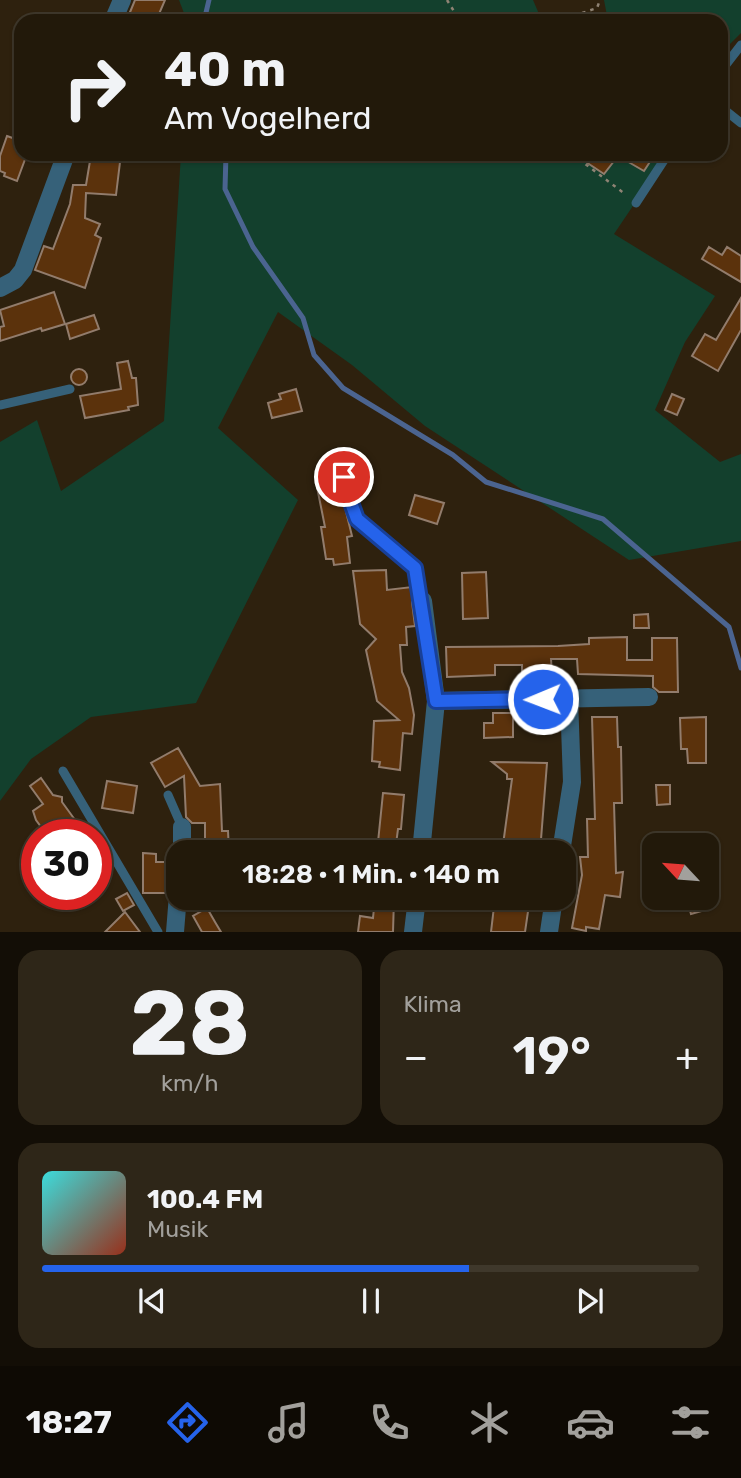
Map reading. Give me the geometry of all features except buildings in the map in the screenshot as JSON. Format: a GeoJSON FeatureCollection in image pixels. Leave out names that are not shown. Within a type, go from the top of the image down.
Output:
{"type":"FeatureCollection","features":[{"type":"Feature","properties":{"kind":"street"},"geometry":{"type":"LineString","coordinates":[[0,288],[15,280],[23,271],[63,161]]}},
{"type":"Feature","properties":{"kind":"street"},"geometry":{"type":"LineString","coordinates":[[422,840],[436,701],[423,601]]}},
{"type":"Feature","properties":{"kind":"street"},"geometry":{"type":"LineString","coordinates":[[436,701],[649,697]]}},
{"type":"Feature","properties":{"kind":"street"},"geometry":{"type":"LineString","coordinates":[[563,840],[572,782],[569,698]]}},
{"type":"Feature","properties":{"kind":"street"},"geometry":{"type":"LineString","coordinates":[[182,827],[182,840]]}},
{"type":"Feature","properties":{"kind":"street"},"geometry":{"type":"LineString","coordinates":[[175,932],[177,910]]}},
{"type":"Feature","properties":{"kind":"street"},"geometry":{"type":"LineString","coordinates":[[413,932],[416,910]]}},
{"type":"Feature","properties":{"kind":"street"},"geometry":{"type":"LineString","coordinates":[[549,932],[552,910]]}},
{"type":"Feature","properties":{"kind":"lane"},"geometry":{"type":"LineString","coordinates":[[728,62],[741,45]]}},
{"type":"Feature","properties":{"kind":"lane"},"geometry":{"type":"LineString","coordinates":[[636,202],[663,161]]}},
{"type":"Feature","properties":{"kind":"lane"},"geometry":{"type":"LineString","coordinates":[[0,405],[70,389]]}},
{"type":"Feature","properties":{"kind":"lane"},"geometry":{"type":"LineString","coordinates":[[344,477],[343,481],[357,519],[415,568],[423,601]]}},
{"type":"Feature","properties":{"kind":"lane"},"geometry":{"type":"LineString","coordinates":[[63,771],[158,932]]}},
{"type":"Feature","properties":{"kind":"lane"},"geometry":{"type":"LineString","coordinates":[[168,795],[182,827]]}},
{"type":"Feature","properties":{"kind":"path"},"geometry":{"type":"LineString","coordinates":[[579,14],[597,8],[600,0]]}},
{"type":"Feature","properties":{"kind":"path"},"geometry":{"type":"LineString","coordinates":[[581,161],[636,202]]}},
{"type":"Feature","properties":{"kind":"green space"},"geometry":{"type":"Polygon","coordinates":[[[179,0],[533,0],[539,14],[184,14],[179,0]]]}},
{"type":"Feature","properties":{"kind":"green space"},"geometry":{"type":"Polygon","coordinates":[[[604,0],[741,0],[741,33],[728,46],[728,14],[607,14],[604,0]]]}},
{"type":"Feature","properties":{"kind":"green space"},"geometry":{"type":"Polygon","coordinates":[[[181,161],[663,161],[614,234],[715,296],[685,342],[655,410],[720,462],[741,454],[741,541],[629,560],[425,426],[352,365],[278,312],[218,428],[298,500],[196,703],[91,717],[31,759],[0,801],[0,442],[37,420],[61,491],[164,421],[181,161]]]}},
{"type":"Feature","properties":{"kind":"waterway"},"geometry":{"type":"LineString","coordinates":[[206,14],[209,0]]}},
{"type":"Feature","properties":{"kind":"waterway"},"geometry":{"type":"LineString","coordinates":[[226,161],[225,189],[253,247],[303,318],[314,355],[343,388],[453,455],[486,482],[603,519],[729,627],[741,668]]}},
{"type":"Feature","properties":{"kind":"route"},"geometry":{"type":"LineString","coordinates":[[344,477],[343,481],[357,519],[415,568],[423,601],[436,701],[543,699]]}}]}
